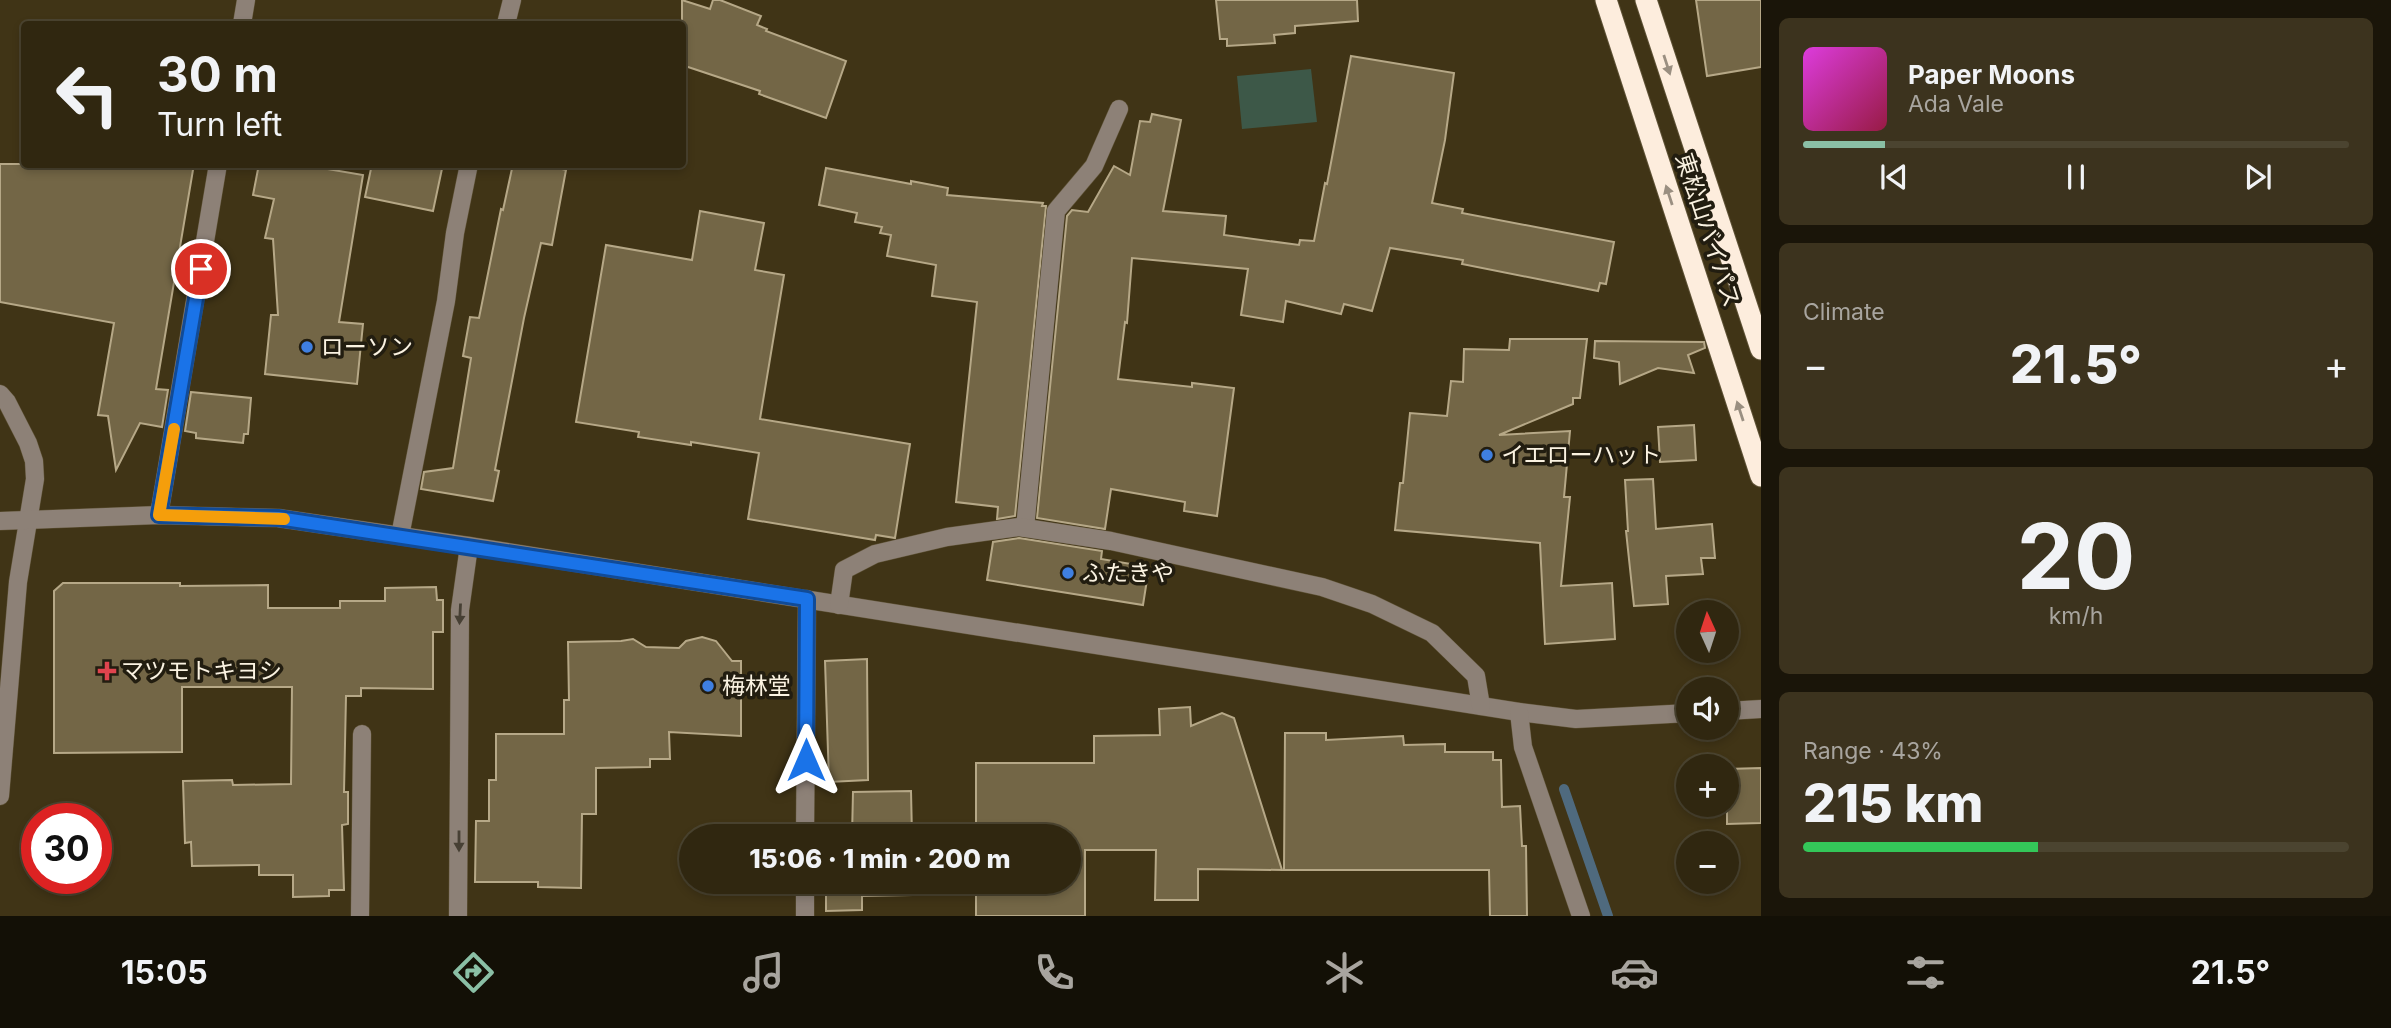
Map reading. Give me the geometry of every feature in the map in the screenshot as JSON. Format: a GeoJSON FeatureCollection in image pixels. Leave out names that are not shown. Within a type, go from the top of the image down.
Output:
{"type":"FeatureCollection","features":[{"type":"Feature","properties":{"kind":"highway","name":"東松山バイパス"},"geometry":{"type":"LineString","coordinates":[[1606,0],[1761,476]]}},
{"type":"Feature","properties":{"kind":"highway","name":"東松山バイパス"},"geometry":{"type":"LineString","coordinates":[[1646,0],[1761,349]]}},
{"type":"Feature","properties":{"kind":"street"},"geometry":{"type":"LineString","coordinates":[[242,21],[246,0]]}},
{"type":"Feature","properties":{"kind":"street"},"geometry":{"type":"LineString","coordinates":[[507,21],[512,0]]}},
{"type":"Feature","properties":{"kind":"street"},"geometry":{"type":"LineString","coordinates":[[1025,528],[1056,211],[1094,166],[1119,109]]}},
{"type":"Feature","properties":{"kind":"street"},"geometry":{"type":"LineString","coordinates":[[159,515],[217,168]]}},
{"type":"Feature","properties":{"kind":"street"},"geometry":{"type":"LineString","coordinates":[[400,536],[444,314],[455,233],[468,168]]}},
{"type":"Feature","properties":{"kind":"street"},"geometry":{"type":"LineString","coordinates":[[0,394],[7,402],[34,461],[35,479],[18,582],[0,796]]}},
{"type":"Feature","properties":{"kind":"street"},"geometry":{"type":"LineString","coordinates":[[0,521],[159,515],[278,518],[1519,712],[1576,719],[1676,714]]}},
{"type":"Feature","properties":{"kind":"street"},"geometry":{"type":"LineString","coordinates":[[839,605],[844,570],[875,554],[947,537],[1025,528],[1111,541],[1309,584],[1372,604],[1432,633],[1476,676],[1481,706]]}},
{"type":"Feature","properties":{"kind":"street"},"geometry":{"type":"LineString","coordinates":[[458,916],[460,610],[469,546]]}},
{"type":"Feature","properties":{"kind":"street"},"geometry":{"type":"LineString","coordinates":[[805,824],[807,599]]}},
{"type":"Feature","properties":{"kind":"street"},"geometry":{"type":"LineString","coordinates":[[1739,710],[1761,709]]}},
{"type":"Feature","properties":{"kind":"street"},"geometry":{"type":"LineString","coordinates":[[1519,712],[1523,747],[1581,916]]}},
{"type":"Feature","properties":{"kind":"street"},"geometry":{"type":"LineString","coordinates":[[360,916],[362,734]]}},
{"type":"Feature","properties":{"kind":"street"},"geometry":{"type":"LineString","coordinates":[[805,894],[805,916]]}},
{"type":"Feature","properties":{"kind":"green space"},"geometry":{"type":"Polygon","coordinates":[[[1311,69],[1317,122],[1242,129],[1237,76],[1311,69]]]}},
{"type":"Feature","properties":{"kind":"building"},"geometry":{"type":"Polygon","coordinates":[[[682,0],[710,9],[713,0],[720,0],[761,16],[757,25],[767,29],[766,31],[846,61],[826,118],[759,94],[760,91],[686,66],[686,21],[682,21],[682,0]]]}},
{"type":"Feature","properties":{"kind":"building"},"geometry":{"type":"Polygon","coordinates":[[[1216,0],[1357,0],[1358,21],[1295,26],[1295,33],[1274,35],[1275,43],[1227,46],[1227,39],[1220,39],[1216,0]]]}},
{"type":"Feature","properties":{"kind":"building"},"geometry":{"type":"Polygon","coordinates":[[[1696,0],[1761,0],[1761,67],[1707,76],[1696,0]]]}},
{"type":"Feature","properties":{"kind":"building"},"geometry":{"type":"Polygon","coordinates":[[[1351,56],[1454,73],[1445,140],[1432,203],[1463,209],[1462,213],[1614,242],[1606,284],[1600,283],[1598,291],[1462,264],[1463,260],[1390,248],[1372,311],[1344,304],[1341,314],[1286,301],[1283,322],[1241,315],[1248,269],[1132,258],[1127,323],[1125,322],[1118,379],[1192,387],[1192,383],[1234,388],[1217,516],[1184,511],[1185,502],[1111,489],[1105,529],[1037,518],[1067,216],[1072,210],[1088,212],[1114,166],[1130,175],[1140,121],[1150,122],[1152,114],[1181,120],[1163,211],[1226,216],[1224,235],[1299,245],[1300,240],[1314,241],[1351,56]]]}},
{"type":"Feature","properties":{"kind":"building"},"geometry":{"type":"Polygon","coordinates":[[[0,164],[21,164],[21,168],[193,168],[156,389],[168,390],[162,427],[140,423],[116,470],[108,416],[98,415],[114,323],[0,302],[0,164]]]}},
{"type":"Feature","properties":{"kind":"building"},"geometry":{"type":"Polygon","coordinates":[[[258,168],[322,168],[363,175],[339,322],[363,324],[357,384],[265,374],[271,315],[278,315],[273,239],[265,238],[274,199],[253,195],[258,168]]]}},
{"type":"Feature","properties":{"kind":"building"},"geometry":{"type":"Polygon","coordinates":[[[371,168],[442,168],[433,211],[365,197],[371,168]]]}},
{"type":"Feature","properties":{"kind":"building"},"geometry":{"type":"Polygon","coordinates":[[[512,168],[566,170],[552,245],[541,243],[524,318],[495,470],[499,471],[493,501],[421,489],[424,472],[453,468],[471,358],[463,356],[470,317],[479,318],[501,209],[503,210],[512,168]]]}},
{"type":"Feature","properties":{"kind":"building"},"geometry":{"type":"Polygon","coordinates":[[[826,168],[948,188],[947,195],[1043,203],[1042,206],[1046,206],[1015,516],[997,519],[998,507],[956,502],[977,302],[932,296],[936,265],[887,256],[891,235],[880,233],[882,227],[855,222],[857,213],[819,205],[826,168]]]}},
{"type":"Feature","properties":{"kind":"building"},"geometry":{"type":"Polygon","coordinates":[[[700,211],[764,223],[755,270],[784,275],[760,419],[910,444],[895,538],[876,535],[875,540],[748,519],[759,453],[638,437],[639,432],[576,422],[606,245],[692,260],[700,211]]]}},
{"type":"Feature","properties":{"kind":"building"},"geometry":{"type":"Polygon","coordinates":[[[1510,339],[1587,339],[1580,398],[1573,398],[1573,404],[1499,435],[1570,431],[1564,497],[1570,497],[1561,586],[1612,583],[1615,639],[1545,644],[1540,543],[1395,530],[1410,413],[1447,416],[1451,381],[1463,382],[1464,349],[1509,350],[1510,339]]]}},
{"type":"Feature","properties":{"kind":"building"},"geometry":{"type":"Polygon","coordinates":[[[1595,341],[1704,342],[1705,348],[1688,355],[1694,373],[1658,368],[1620,384],[1619,362],[1594,358],[1595,341]]]}},
{"type":"Feature","properties":{"kind":"building"},"geometry":{"type":"Polygon","coordinates":[[[191,392],[251,398],[248,434],[244,434],[243,443],[196,438],[196,433],[185,431],[191,392]]]}},
{"type":"Feature","properties":{"kind":"building"},"geometry":{"type":"Polygon","coordinates":[[[1694,425],[1696,460],[1660,462],[1658,427],[1694,425]]]}},
{"type":"Feature","properties":{"kind":"building"},"geometry":{"type":"Polygon","coordinates":[[[1653,479],[1656,529],[1712,524],[1715,558],[1701,558],[1703,574],[1666,576],[1668,604],[1634,606],[1626,531],[1625,480],[1653,479]]]}},
{"type":"Feature","properties":{"kind":"building","name":"ふたきや"},"geometry":{"type":"Polygon","coordinates":[[[1019,538],[1102,551],[1101,559],[1149,567],[1143,605],[987,580],[993,542],[1019,538]]]}},
{"type":"Feature","properties":{"kind":"building"},"geometry":{"type":"Polygon","coordinates":[[[63,583],[268,585],[268,608],[340,608],[340,601],[385,601],[385,588],[436,587],[437,600],[443,600],[443,632],[433,632],[433,689],[361,688],[361,696],[346,696],[344,792],[348,792],[348,824],[342,825],[344,890],[329,890],[329,896],[293,897],[293,875],[259,875],[259,865],[192,866],[191,842],[185,843],[183,781],[232,780],[233,785],[291,784],[292,687],[182,687],[182,752],[54,753],[54,591],[63,583]]]}},
{"type":"Feature","properties":{"kind":"building"},"geometry":{"type":"Polygon","coordinates":[[[702,637],[716,641],[732,661],[741,661],[741,736],[669,732],[670,759],[650,759],[650,767],[596,768],[596,814],[582,814],[581,888],[538,887],[538,882],[475,882],[476,821],[489,821],[489,780],[496,780],[496,734],[564,734],[564,700],[569,700],[568,642],[633,639],[646,647],[679,648],[686,641],[702,637]]]}},
{"type":"Feature","properties":{"kind":"building"},"geometry":{"type":"Polygon","coordinates":[[[867,659],[868,780],[829,782],[825,661],[867,659]]]}},
{"type":"Feature","properties":{"kind":"building"},"geometry":{"type":"Polygon","coordinates":[[[1190,707],[1191,726],[1222,713],[1234,718],[1282,870],[1198,869],[1198,900],[1155,900],[1156,850],[1085,850],[1085,916],[976,916],[976,894],[1081,894],[1081,824],[976,824],[976,763],[1094,763],[1094,736],[1160,735],[1159,709],[1190,707]]]}},
{"type":"Feature","properties":{"kind":"building"},"geometry":{"type":"Polygon","coordinates":[[[1285,733],[1326,733],[1326,740],[1403,736],[1404,745],[1445,744],[1445,752],[1493,752],[1493,760],[1501,760],[1502,807],[1520,806],[1522,846],[1526,846],[1527,916],[1490,916],[1489,870],[1284,870],[1285,733]]]}},
{"type":"Feature","properties":{"kind":"building"},"geometry":{"type":"Polygon","coordinates":[[[1761,768],[1761,823],[1727,824],[1727,817],[1739,817],[1739,769],[1761,768]]]}},
{"type":"Feature","properties":{"kind":"building"},"geometry":{"type":"Polygon","coordinates":[[[911,791],[912,824],[852,824],[853,792],[911,791]]]}},
{"type":"Feature","properties":{"kind":"building"},"geometry":{"type":"Polygon","coordinates":[[[826,894],[912,894],[862,896],[862,910],[826,911],[826,894]]]}},
{"type":"Feature","properties":{"kind":"waterway"},"geometry":{"type":"LineString","coordinates":[[1564,789],[1608,916]]}},
{"type":"Feature","properties":{"kind":"slow traffic"},"geometry":{"type":"LineString","coordinates":[[174,429],[159,515],[284,519]]}},
{"type":"Feature","properties":{"kind":"place","name":"ローソン"},"geometry":{"type":"Point","coordinates":[307,347]}},
{"type":"Feature","properties":{"kind":"place","name":"イエローハット"},"geometry":{"type":"Point","coordinates":[1487,455]}},
{"type":"Feature","properties":{"kind":"place","name":"ふたきや"},"geometry":{"type":"Point","coordinates":[1068,573]}},
{"type":"Feature","properties":{"kind":"place","name":"マツモトキヨシ"},"geometry":{"type":"Point","coordinates":[107,671]}},
{"type":"Feature","properties":{"kind":"place","name":"梅林堂"},"geometry":{"type":"Point","coordinates":[708,686]}},
{"type":"Feature","properties":{"kind":"route"},"geometry":{"type":"LineString","coordinates":[[201,269],[159,515],[278,518],[807,599],[806,760]]}}]}
